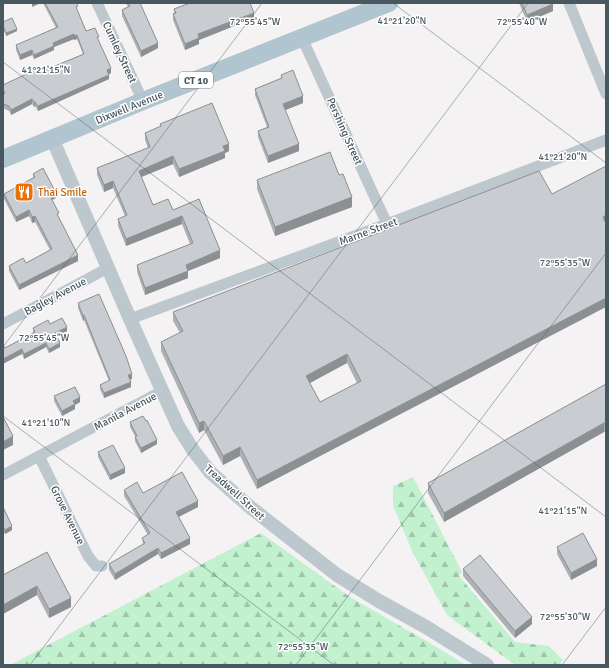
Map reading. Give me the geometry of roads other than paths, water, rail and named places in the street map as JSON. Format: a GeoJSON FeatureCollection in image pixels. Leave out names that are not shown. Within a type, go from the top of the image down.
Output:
{"type":"FeatureCollection","features":[{"type":"Feature","properties":{"kind":"main road","name":"Dixwell Avenue"},"geometry":{"type":"LineString","coordinates":[[3,159],[143,101],[389,3]]}},
{"type":"Feature","properties":{"kind":"street","name":"Cumley Street"},"geometry":{"type":"LineString","coordinates":[[97,3],[143,101]]}},
{"type":"Feature","properties":{"kind":"street"},"geometry":{"type":"LineString","coordinates":[[569,3],[606,94]]}},
{"type":"Feature","properties":{"kind":"street","name":"Pershing Street"},"geometry":{"type":"LineString","coordinates":[[302,38],[387,224]]}},
{"type":"Feature","properties":{"kind":"street","name":"Treadwell Street"},"geometry":{"type":"LineString","coordinates":[[52,138],[178,426],[192,450],[210,472],[250,507],[322,564],[355,587],[426,627],[487,665]]}},
{"type":"Feature","properties":{"kind":"street","name":"Marne Street"},"geometry":{"type":"LineString","coordinates":[[130,319],[387,224],[606,140]]}},
{"type":"Feature","properties":{"kind":"street","name":"Bagley Avenue"},"geometry":{"type":"LineString","coordinates":[[3,324],[108,268]]}},
{"type":"Feature","properties":{"kind":"street","name":"Manila Avenue"},"geometry":{"type":"LineString","coordinates":[[3,476],[162,391]]}},
{"type":"Feature","properties":{"kind":"street","name":"Grove Avenue"},"geometry":{"type":"LineString","coordinates":[[39,456],[88,556],[96,566],[102,566]]}},
{"type":"Feature","properties":{"kind":"place","name":"Thai Smile"},"geometry":{"type":"Point","coordinates":[24,192]}}]}
